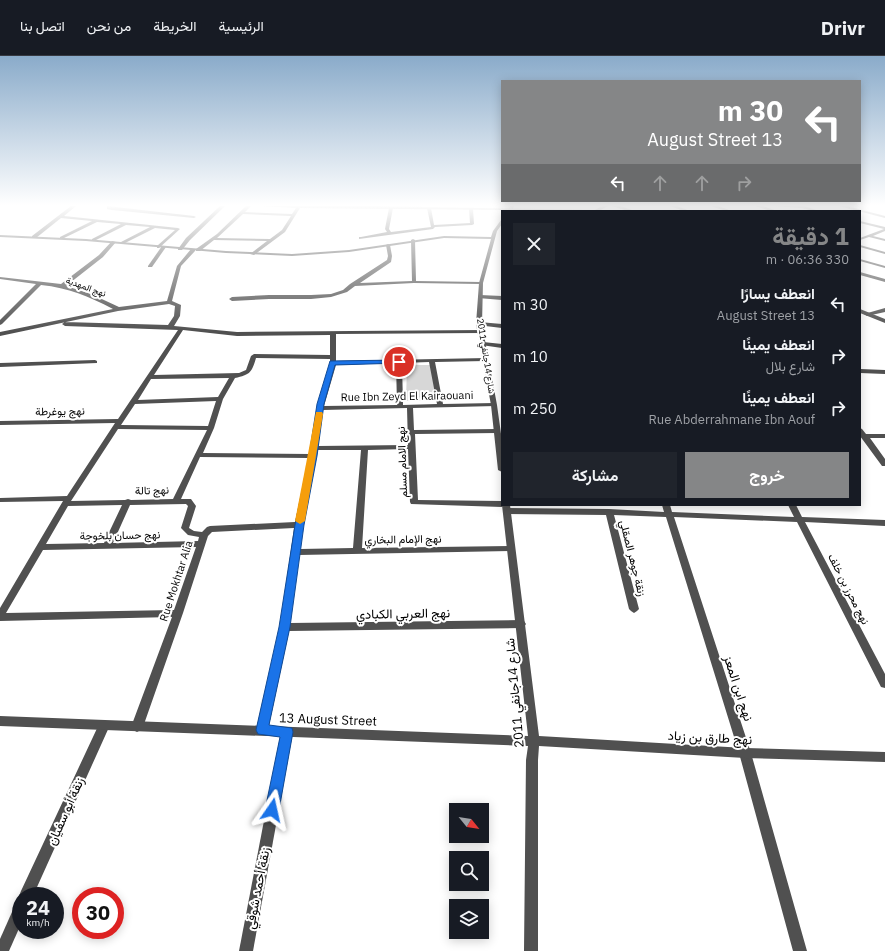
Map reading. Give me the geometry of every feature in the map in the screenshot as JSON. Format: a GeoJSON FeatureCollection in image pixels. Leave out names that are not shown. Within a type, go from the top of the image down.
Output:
{"type":"FeatureCollection","features":[{"type":"Feature","properties":{"kind":"street"},"geometry":{"type":"LineString","coordinates":[[62,286],[96,260],[108,248]]}},
{"type":"Feature","properties":{"kind":"street"},"geometry":{"type":"LineString","coordinates":[[150,266],[163,248]]}},
{"type":"Feature","properties":{"kind":"street"},"geometry":{"type":"LineString","coordinates":[[170,248],[252,254],[312,254],[370,248]]}},
{"type":"Feature","properties":{"kind":"street"},"geometry":{"type":"LineString","coordinates":[[169,302],[179,266],[199,248]]}},
{"type":"Feature","properties":{"kind":"street"},"geometry":{"type":"LineString","coordinates":[[252,254],[260,248]]}},
{"type":"Feature","properties":{"kind":"street"},"geometry":{"type":"LineString","coordinates":[[232,299],[269,297],[311,298],[344,291],[389,261],[389,248]]}},
{"type":"Feature","properties":{"kind":"street"},"geometry":{"type":"LineString","coordinates":[[413,248],[414,282]]}},
{"type":"Feature","properties":{"kind":"street","name":"شارع 14جانفي 2011"},"geometry":{"type":"LineString","coordinates":[[490,248],[481,283],[479,324],[498,427],[501,459]]}},
{"type":"Feature","properties":{"kind":"street"},"geometry":{"type":"LineString","coordinates":[[866,248],[883,253]]}},
{"type":"Feature","properties":{"kind":"street"},"geometry":{"type":"LineString","coordinates":[[875,255],[883,253]]}},
{"type":"Feature","properties":{"kind":"street"},"geometry":{"type":"LineString","coordinates":[[861,261],[869,258]]}},
{"type":"Feature","properties":{"kind":"street"},"geometry":{"type":"LineString","coordinates":[[861,261],[885,267]]}},
{"type":"Feature","properties":{"kind":"street"},"geometry":{"type":"LineString","coordinates":[[861,273],[885,281]]}},
{"type":"Feature","properties":{"kind":"street","name":"نهج المهدية"},"geometry":{"type":"LineString","coordinates":[[0,278],[62,286],[89,295],[118,309]]}},
{"type":"Feature","properties":{"kind":"street"},"geometry":{"type":"LineString","coordinates":[[352,285],[414,282],[481,283]]}},
{"type":"Feature","properties":{"kind":"street"},"geometry":{"type":"LineString","coordinates":[[0,323],[40,283]]}},
{"type":"Feature","properties":{"kind":"street"},"geometry":{"type":"LineString","coordinates":[[480,297],[501,298]]}},
{"type":"Feature","properties":{"kind":"street"},"geometry":{"type":"LineString","coordinates":[[0,334],[118,309],[169,302],[178,305],[177,316],[170,327]]}},
{"type":"Feature","properties":{"kind":"street"},"geometry":{"type":"LineString","coordinates":[[867,314],[885,310]]}},
{"type":"Feature","properties":{"kind":"street"},"geometry":{"type":"LineString","coordinates":[[861,311],[885,321]]}},
{"type":"Feature","properties":{"kind":"street"},"geometry":{"type":"LineString","coordinates":[[52,324],[170,327],[237,334],[481,331]]}},
{"type":"Feature","properties":{"kind":"street"},"geometry":{"type":"LineString","coordinates":[[479,324],[501,326]]}},
{"type":"Feature","properties":{"kind":"street"},"geometry":{"type":"LineString","coordinates":[[0,616],[68,501],[182,328]]}},
{"type":"Feature","properties":{"kind":"street"},"geometry":{"type":"LineString","coordinates":[[262,730],[285,627],[299,525],[320,408],[333,360],[333,333]]}},
{"type":"Feature","properties":{"kind":"street"},"geometry":{"type":"LineString","coordinates":[[483,344],[501,346]]}},
{"type":"Feature","properties":{"kind":"street"},"geometry":{"type":"LineString","coordinates":[[149,376],[233,376],[246,374],[249,372],[254,356],[399,362],[485,359]]}},
{"type":"Feature","properties":{"kind":"street"},"geometry":{"type":"LineString","coordinates":[[432,361],[440,405]]}},
{"type":"Feature","properties":{"kind":"street"},"geometry":{"type":"LineString","coordinates":[[0,365],[95,362]]}},
{"type":"Feature","properties":{"kind":"street"},"geometry":{"type":"LineString","coordinates":[[399,362],[400,406]]}},
{"type":"Feature","properties":{"kind":"street"},"geometry":{"type":"LineString","coordinates":[[861,371],[885,372]]}},
{"type":"Feature","properties":{"kind":"street"},"geometry":{"type":"LineString","coordinates":[[176,500],[211,428],[220,400],[233,376]]}},
{"type":"Feature","properties":{"kind":"street"},"geometry":{"type":"LineString","coordinates":[[133,402],[220,400]]}},
{"type":"Feature","properties":{"kind":"street","name":"Rue Ibn Zeyd El Kairaouani"},"geometry":{"type":"LineString","coordinates":[[320,408],[494,405]]}},
{"type":"Feature","properties":{"kind":"street","name":"نهج الامام مسلم"},"geometry":{"type":"LineString","coordinates":[[410,406],[414,502],[505,507]]}},
{"type":"Feature","properties":{"kind":"street","name":"نهج يوغرطة"},"geometry":{"type":"LineString","coordinates":[[0,423],[119,424],[211,428]]}},
{"type":"Feature","properties":{"kind":"street"},"geometry":{"type":"LineString","coordinates":[[412,432],[498,427]]}},
{"type":"Feature","properties":{"kind":"street"},"geometry":{"type":"LineString","coordinates":[[862,433],[885,436]]}},
{"type":"Feature","properties":{"kind":"street"},"geometry":{"type":"LineString","coordinates":[[862,433],[885,464]]}},
{"type":"Feature","properties":{"kind":"street"},"geometry":{"type":"LineString","coordinates":[[198,455],[313,452],[365,447],[412,447]]}},
{"type":"Feature","properties":{"kind":"street"},"geometry":{"type":"LineString","coordinates":[[357,551],[365,447]]}},
{"type":"Feature","properties":{"kind":"street","name":"نهج تالة"},"geometry":{"type":"LineString","coordinates":[[0,500],[188,501],[192,506],[185,528],[188,532],[193,534],[204,535]]}},
{"type":"Feature","properties":{"kind":"street"},"geometry":{"type":"LineString","coordinates":[[107,546],[128,501]]}},
{"type":"Feature","properties":{"kind":"street","name":"نهج محرز بن خلف"},"geometry":{"type":"LineString","coordinates":[[793,506],[885,684]]}},
{"type":"Feature","properties":{"kind":"street"},"geometry":{"type":"LineString","coordinates":[[505,507],[609,512],[668,510],[885,523]]}},
{"type":"Feature","properties":{"kind":"street","name":"شارع 14جانفي 2011"},"geometry":{"type":"LineString","coordinates":[[505,507],[521,624],[534,741],[532,760],[531,951]]}},
{"type":"Feature","properties":{"kind":"street","name":"نهج ابن المعز"},"geometry":{"type":"LineString","coordinates":[[668,510],[745,753],[800,951]]}},
{"type":"Feature","properties":{"kind":"street","name":"زنقة جوهر الصقلي"},"geometry":{"type":"LineString","coordinates":[[609,512],[634,609]]}},
{"type":"Feature","properties":{"kind":"street","name":"Rue Mokhtar Alia"},"geometry":{"type":"LineString","coordinates":[[137,726],[178,613],[204,535],[210,530],[299,525]]}},
{"type":"Feature","properties":{"kind":"street","name":"نهج حسان بلخوجة"},"geometry":{"type":"LineString","coordinates":[[40,547],[200,544]]}},
{"type":"Feature","properties":{"kind":"street","name":"نهج الإمام البخاري"},"geometry":{"type":"LineString","coordinates":[[296,552],[511,549]]}},
{"type":"Feature","properties":{"kind":"street"},"geometry":{"type":"LineString","coordinates":[[0,616],[178,613]]}},
{"type":"Feature","properties":{"kind":"street","name":"نهج العربي الكبادي"},"geometry":{"type":"LineString","coordinates":[[285,627],[521,624]]}},
{"type":"Feature","properties":{"kind":"street","name":"13 August Street"},"geometry":{"type":"LineString","coordinates":[[0,721],[534,741]]}},
{"type":"Feature","properties":{"kind":"street","name":"زنقة أبو سفيان"},"geometry":{"type":"LineString","coordinates":[[30,887],[104,725]]}},
{"type":"Feature","properties":{"kind":"street","name":"زنقة أحمد شوقي"},"geometry":{"type":"LineString","coordinates":[[246,951],[287,732]]}},
{"type":"Feature","properties":{"kind":"street","name":"نهج طارق بن زياد"},"geometry":{"type":"LineString","coordinates":[[534,741],[745,753],[885,756]]}},
{"type":"Feature","properties":{"kind":"street"},"geometry":{"type":"LineString","coordinates":[[2,951],[12,928]]}},
{"type":"Feature","properties":{"kind":"shaded area"},"geometry":{"type":"Polygon","coordinates":[[[407,365],[435,365],[436,400],[406,401],[407,365]]]}},
{"type":"Feature","properties":{"kind":"slow traffic"},"geometry":{"type":"LineString","coordinates":[[300,521],[313,456],[319,414]]}},
{"type":"Feature","properties":{"kind":"route"},"geometry":{"type":"LineString","coordinates":[[272,810],[287,732],[262,730],[285,627],[299,525],[313,456],[321,404],[328,378],[333,363],[399,362]]}}]}
